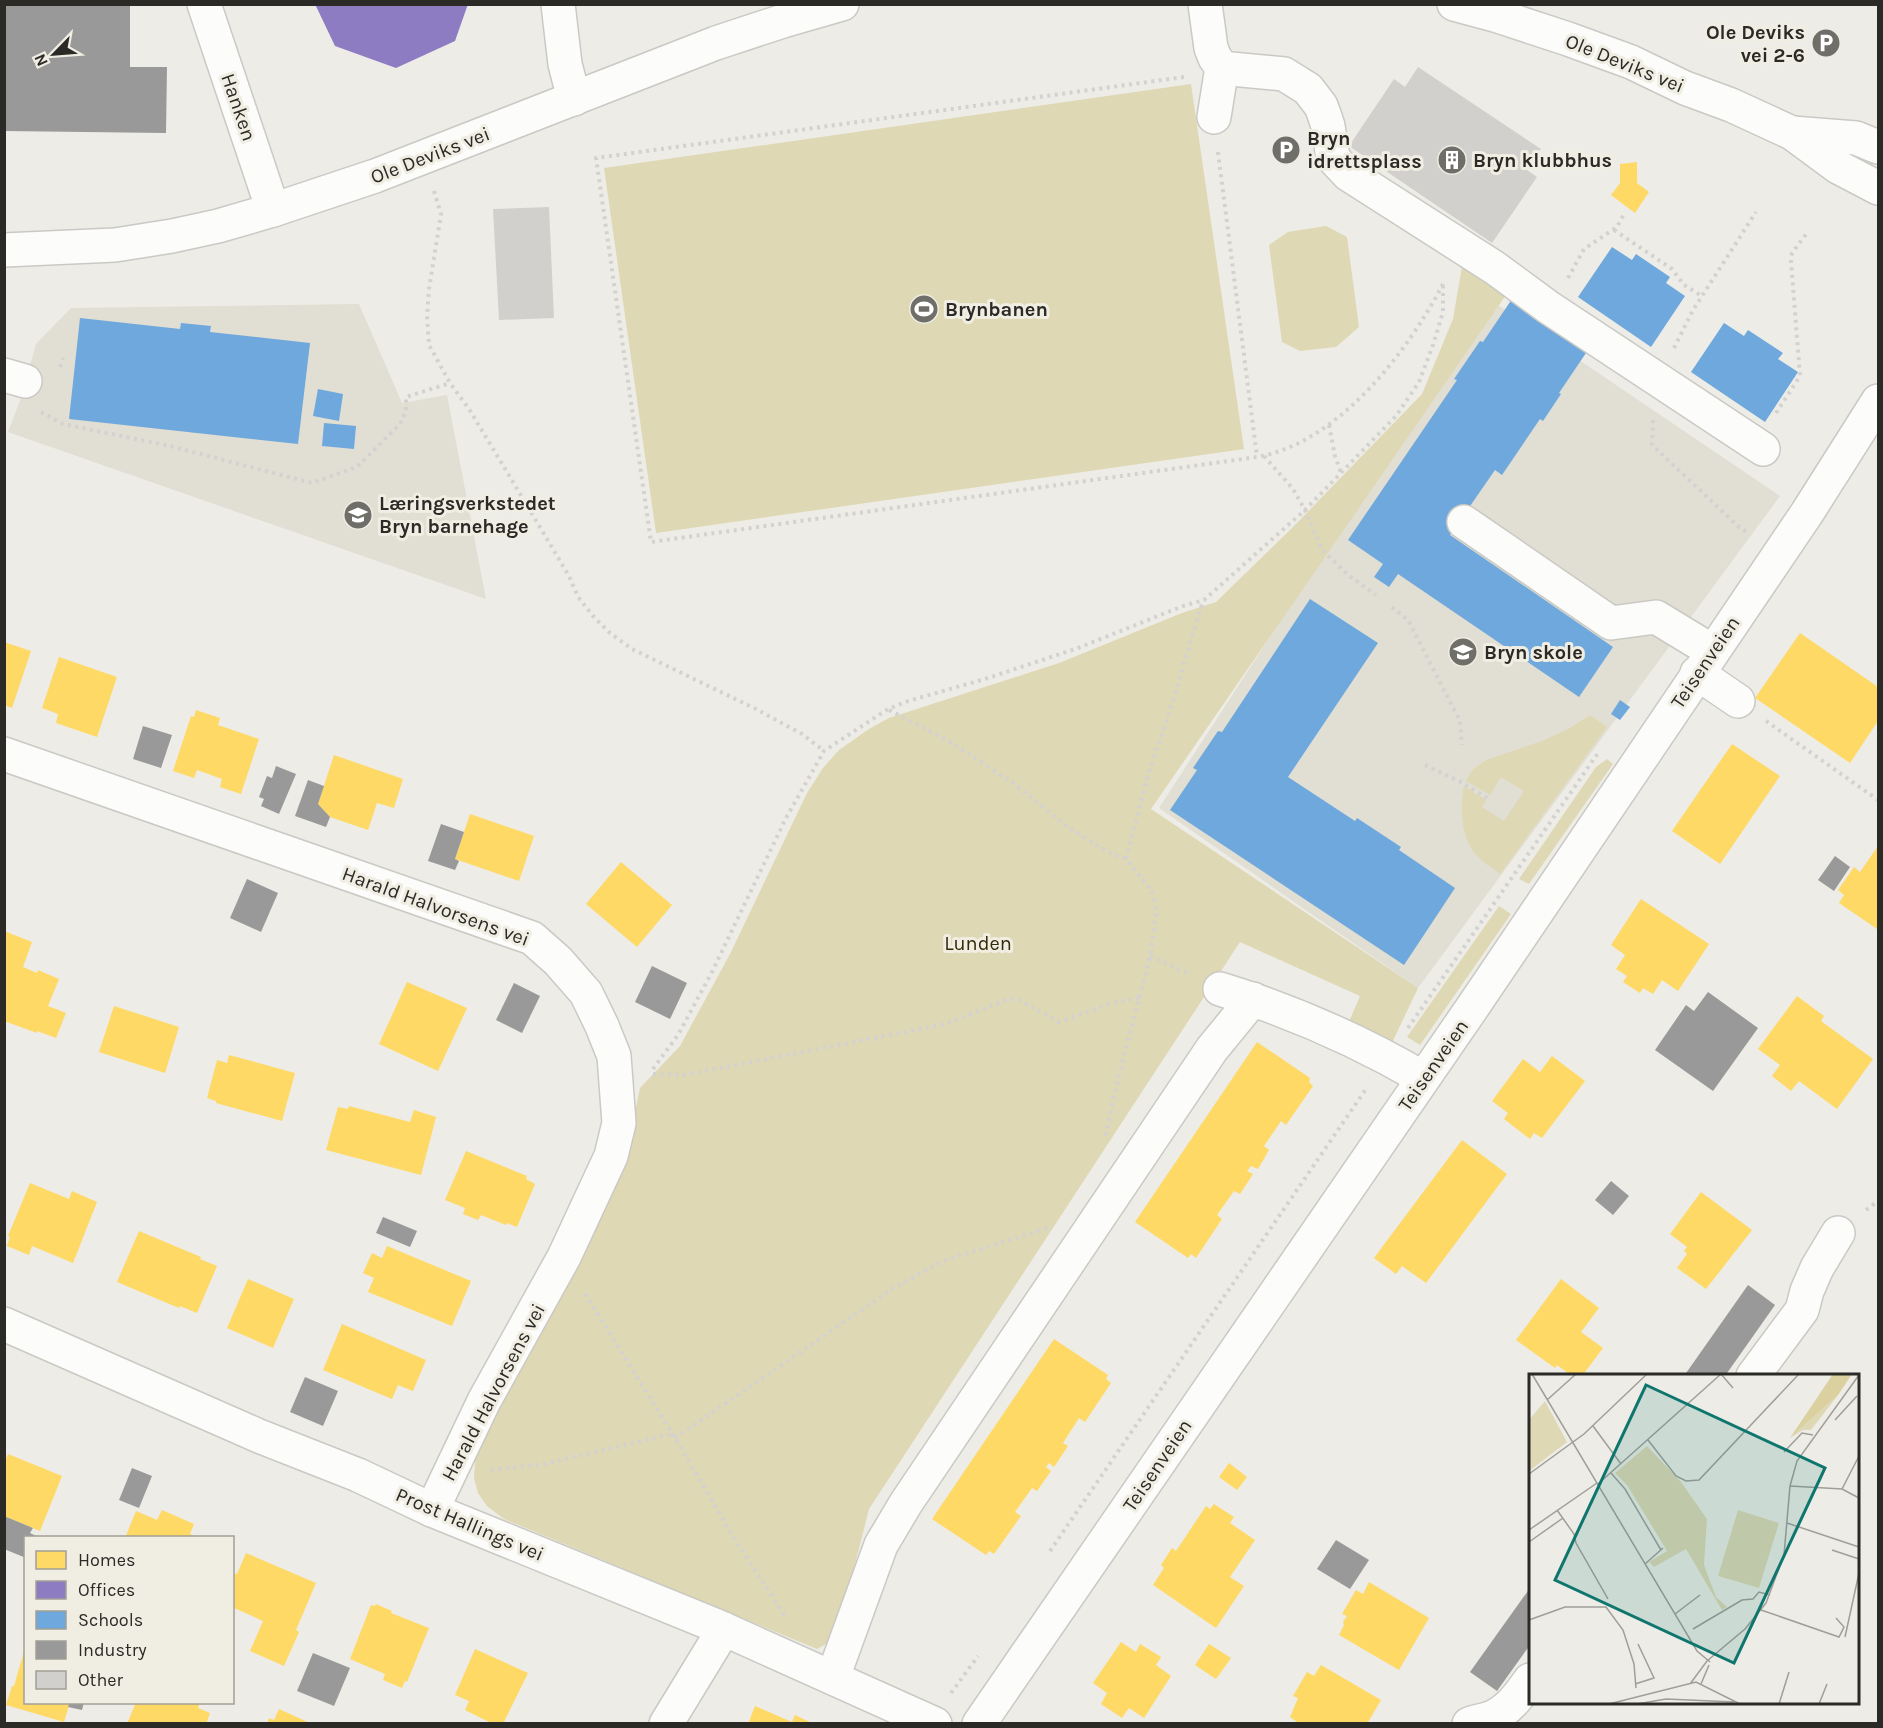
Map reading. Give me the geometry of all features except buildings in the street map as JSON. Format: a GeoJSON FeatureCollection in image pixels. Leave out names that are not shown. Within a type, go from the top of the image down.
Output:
{"type":"FeatureCollection","features":[{"type":"Feature","properties":{"kind":"street","name":"Hanken"},"geometry":{"type":"LineString","coordinates":[[204,4],[273,210]]}},
{"type":"Feature","properties":{"kind":"street"},"geometry":{"type":"LineString","coordinates":[[558,4],[565,64],[574,99]]}},
{"type":"Feature","properties":{"kind":"street","name":"Ole Deviks vei"},"geometry":{"type":"LineString","coordinates":[[4,250],[115,244],[172,236],[273,210],[375,176],[716,43],[842,4]]}},
{"type":"Feature","properties":{"kind":"street"},"geometry":{"type":"LineString","coordinates":[[1205,4],[1211,48],[1222,67],[1284,74],[1308,89],[1324,114],[1333,158],[1348,174],[1495,268],[1555,312],[1759,446]]}},
{"type":"Feature","properties":{"kind":"street","name":"Ole Deviks vei"},"geometry":{"type":"LineString","coordinates":[[1454,4],[1568,39],[1631,62],[1685,88],[1731,105],[1792,133],[1838,167],[1878,188]]}},
{"type":"Feature","properties":{"kind":"street"},"geometry":{"type":"LineString","coordinates":[[1214,117],[1222,67]]}},
{"type":"Feature","properties":{"kind":"street","name":"Ole Deviks vei"},"geometry":{"type":"LineString","coordinates":[[1792,133],[1856,138],[1878,147]]}},
{"type":"Feature","properties":{"kind":"street","name":"Teisenveien"},"geometry":{"type":"LineString","coordinates":[[979,1724],[1423,1078],[1828,480],[1878,401]]}},
{"type":"Feature","properties":{"kind":"street"},"geometry":{"type":"LineString","coordinates":[[1464,522],[1611,623],[1656,617],[1705,662],[1738,701]]}},
{"type":"Feature","properties":{"kind":"street","name":"Harald Halvorsens vei"},"geometry":{"type":"LineString","coordinates":[[4,754],[532,938],[558,961],[586,993],[614,1056],[619,1122],[611,1156],[562,1261],[484,1401],[432,1510]]}},
{"type":"Feature","properties":{"kind":"street"},"geometry":{"type":"LineString","coordinates":[[1220,989],[1320,1025],[1423,1078]]}},
{"type":"Feature","properties":{"kind":"street"},"geometry":{"type":"LineString","coordinates":[[833,1677],[881,1545],[906,1503],[1212,1048],[1253,999]]}},
{"type":"Feature","properties":{"kind":"street"},"geometry":{"type":"LineString","coordinates":[[1754,1374],[1802,1310],[1806,1291],[1838,1233]]}},
{"type":"Feature","properties":{"kind":"street","name":"Prost Hallings vei"},"geometry":{"type":"LineString","coordinates":[[4,1324],[259,1436],[358,1475],[432,1510],[724,1629],[833,1677],[942,1709]]}},
{"type":"Feature","properties":{"kind":"street"},"geometry":{"type":"LineString","coordinates":[[666,1724],[724,1629]]}},
{"type":"Feature","properties":{"kind":"street"},"geometry":{"type":"LineString","coordinates":[[1469,1724],[1491,1718],[1505,1710],[1529,1681]]}},
{"type":"Feature","properties":{"kind":"path"},"geometry":{"type":"LineString","coordinates":[[1257,457],[1214,117],[1201,97],[1194,76],[596,158],[651,542],[1257,457],[1264,456],[1290,448],[1329,425],[1352,407],[1391,364],[1429,311],[1443,284],[1456,243]]}},
{"type":"Feature","properties":{"kind":"path"},"geometry":{"type":"LineString","coordinates":[[434,191],[441,214],[429,288],[427,316],[429,345],[569,576],[578,597],[604,627],[632,649],[756,708],[802,734],[824,752]]}},
{"type":"Feature","properties":{"kind":"path"},"geometry":{"type":"LineString","coordinates":[[1756,212],[1702,296],[1657,380],[1654,389],[1652,445],[1739,527],[1758,539]]}},
{"type":"Feature","properties":{"kind":"path"},"geometry":{"type":"LineString","coordinates":[[1555,312],[1562,288],[1584,249],[1614,230],[1625,213]]}},
{"type":"Feature","properties":{"kind":"path"},"geometry":{"type":"LineString","coordinates":[[1614,230],[1672,269],[1684,285],[1702,296]]}},
{"type":"Feature","properties":{"kind":"path"},"geometry":{"type":"LineString","coordinates":[[1759,446],[1800,376],[1791,261],[1792,253],[1808,233]]}},
{"type":"Feature","properties":{"kind":"path"},"geometry":{"type":"LineString","coordinates":[[1139,998],[1112,1003],[1059,1022],[1017,999],[1008,999],[946,1024],[684,1075],[649,1074],[678,1035],[712,972],[786,818],[824,752],[838,740],[888,710],[908,701],[985,679],[1068,651],[1203,600],[1305,510],[1396,416],[1419,382],[1443,312],[1443,284]]}},
{"type":"Feature","properties":{"kind":"path"},"geometry":{"type":"LineString","coordinates":[[13,378],[21,398],[63,424],[170,446],[312,483],[357,467],[400,424],[405,412],[406,397],[450,383]]}},
{"type":"Feature","properties":{"kind":"path"},"geometry":{"type":"LineString","coordinates":[[1329,425],[1335,456],[1341,472]]}},
{"type":"Feature","properties":{"kind":"path"},"geometry":{"type":"LineString","coordinates":[[1264,456],[1293,489],[1305,510],[1322,550],[1376,595]]}},
{"type":"Feature","properties":{"kind":"path"},"geometry":{"type":"LineString","coordinates":[[1126,859],[1150,768],[1203,600]]}},
{"type":"Feature","properties":{"kind":"path"},"geometry":{"type":"LineString","coordinates":[[1392,607],[1408,620],[1460,721],[1462,745]]}},
{"type":"Feature","properties":{"kind":"path"},"geometry":{"type":"LineString","coordinates":[[1738,701],[1878,800]]}},
{"type":"Feature","properties":{"kind":"path"},"geometry":{"type":"LineString","coordinates":[[888,710],[947,740],[1013,783],[1065,825],[1110,853],[1126,859],[1151,890],[1156,914],[1150,956],[1112,1103],[1103,1148]]}},
{"type":"Feature","properties":{"kind":"path"},"geometry":{"type":"LineString","coordinates":[[1049,1552],[1592,759],[1604,748],[1618,744],[1640,757]]}},
{"type":"Feature","properties":{"kind":"path"},"geometry":{"type":"LineString","coordinates":[[1425,765],[1463,783],[1487,798]]}},
{"type":"Feature","properties":{"kind":"path"},"geometry":{"type":"LineString","coordinates":[[450,1473],[544,1464],[673,1436],[892,1289],[943,1261],[1049,1227]]}},
{"type":"Feature","properties":{"kind":"path"},"geometry":{"type":"LineString","coordinates":[[562,1261],[578,1282],[785,1617]]}},
{"type":"Feature","properties":{"kind":"path"},"geometry":{"type":"LineString","coordinates":[[942,1709],[980,1653]]}},
{"type":"Feature","properties":{"kind":"shaded area","name":"Bryn skole"},"geometry":{"type":"Polygon","coordinates":[[[1489,299],[1780,496],[1418,988],[1159,808],[1489,299]]]}},
{"type":"Feature","properties":{"kind":"shaded area","name":"Læringsverkstedet Bryn barnehage"},"geometry":{"type":"Polygon","coordinates":[[[359,304],[402,403],[447,395],[486,599],[8,432],[21,398],[36,344],[71,308],[359,304]]]}},
{"type":"Feature","properties":{"kind":"green space","name":"Brynbanen"},"geometry":{"type":"Polygon","coordinates":[[[1191,84],[1244,449],[656,533],[604,168],[1191,84]]]}},
{"type":"Feature","properties":{"kind":"green space"},"geometry":{"type":"Polygon","coordinates":[[[1326,226],[1347,237],[1359,327],[1336,347],[1300,351],[1282,342],[1269,245],[1288,232],[1326,226]]]}},
{"type":"Feature","properties":{"kind":"green space","name":"Lunden"},"geometry":{"type":"Polygon","coordinates":[[[1463,261],[1506,295],[1151,809],[1418,988],[1390,1047],[1348,1024],[1360,996],[1240,942],[869,1509],[839,1627],[830,1642],[817,1649],[504,1519],[487,1506],[478,1493],[474,1478],[476,1450],[584,1255],[614,1187],[628,1146],[640,1088],[680,1046],[730,954],[807,793],[823,768],[839,750],[889,718],[1059,663],[1182,613],[1216,602],[1293,527],[1422,394],[1453,319],[1463,261]]]}},
{"type":"Feature","properties":{"kind":"green space"},"geometry":{"type":"Polygon","coordinates":[[[1590,715],[1607,727],[1500,874],[1477,856],[1465,834],[1462,818],[1464,786],[1486,800],[1482,807],[1504,821],[1524,791],[1501,777],[1490,795],[1466,781],[1472,770],[1486,760],[1542,741],[1570,728],[1590,715]]]}},
{"type":"Feature","properties":{"kind":"green space"},"geometry":{"type":"Polygon","coordinates":[[[1607,759],[1613,764],[1529,884],[1519,879],[1596,767],[1607,759]]]}},
{"type":"Feature","properties":{"kind":"green space"},"geometry":{"type":"Polygon","coordinates":[[[1499,906],[1511,914],[1420,1045],[1407,1037],[1499,906]]]}},
{"type":"Feature","properties":{"kind":"place","name":"Ole Deviks vei 2-6"},"geometry":{"type":"Point","coordinates":[1826,43]}},
{"type":"Feature","properties":{"kind":"place","name":"Bryn idrettsplass"},"geometry":{"type":"Point","coordinates":[1286,150]}},
{"type":"Feature","properties":{"kind":"place","name":"Bryn klubbhus"},"geometry":{"type":"Point","coordinates":[1452,160]}},
{"type":"Feature","properties":{"kind":"place","name":"Brynbanen"},"geometry":{"type":"Point","coordinates":[924,309]}},
{"type":"Feature","properties":{"kind":"place","name":"Læringsverkstedet Bryn barnehage"},"geometry":{"type":"Point","coordinates":[358,515]}},
{"type":"Feature","properties":{"kind":"place","name":"Bryn skole"},"geometry":{"type":"Point","coordinates":[1463,652]}}]}
